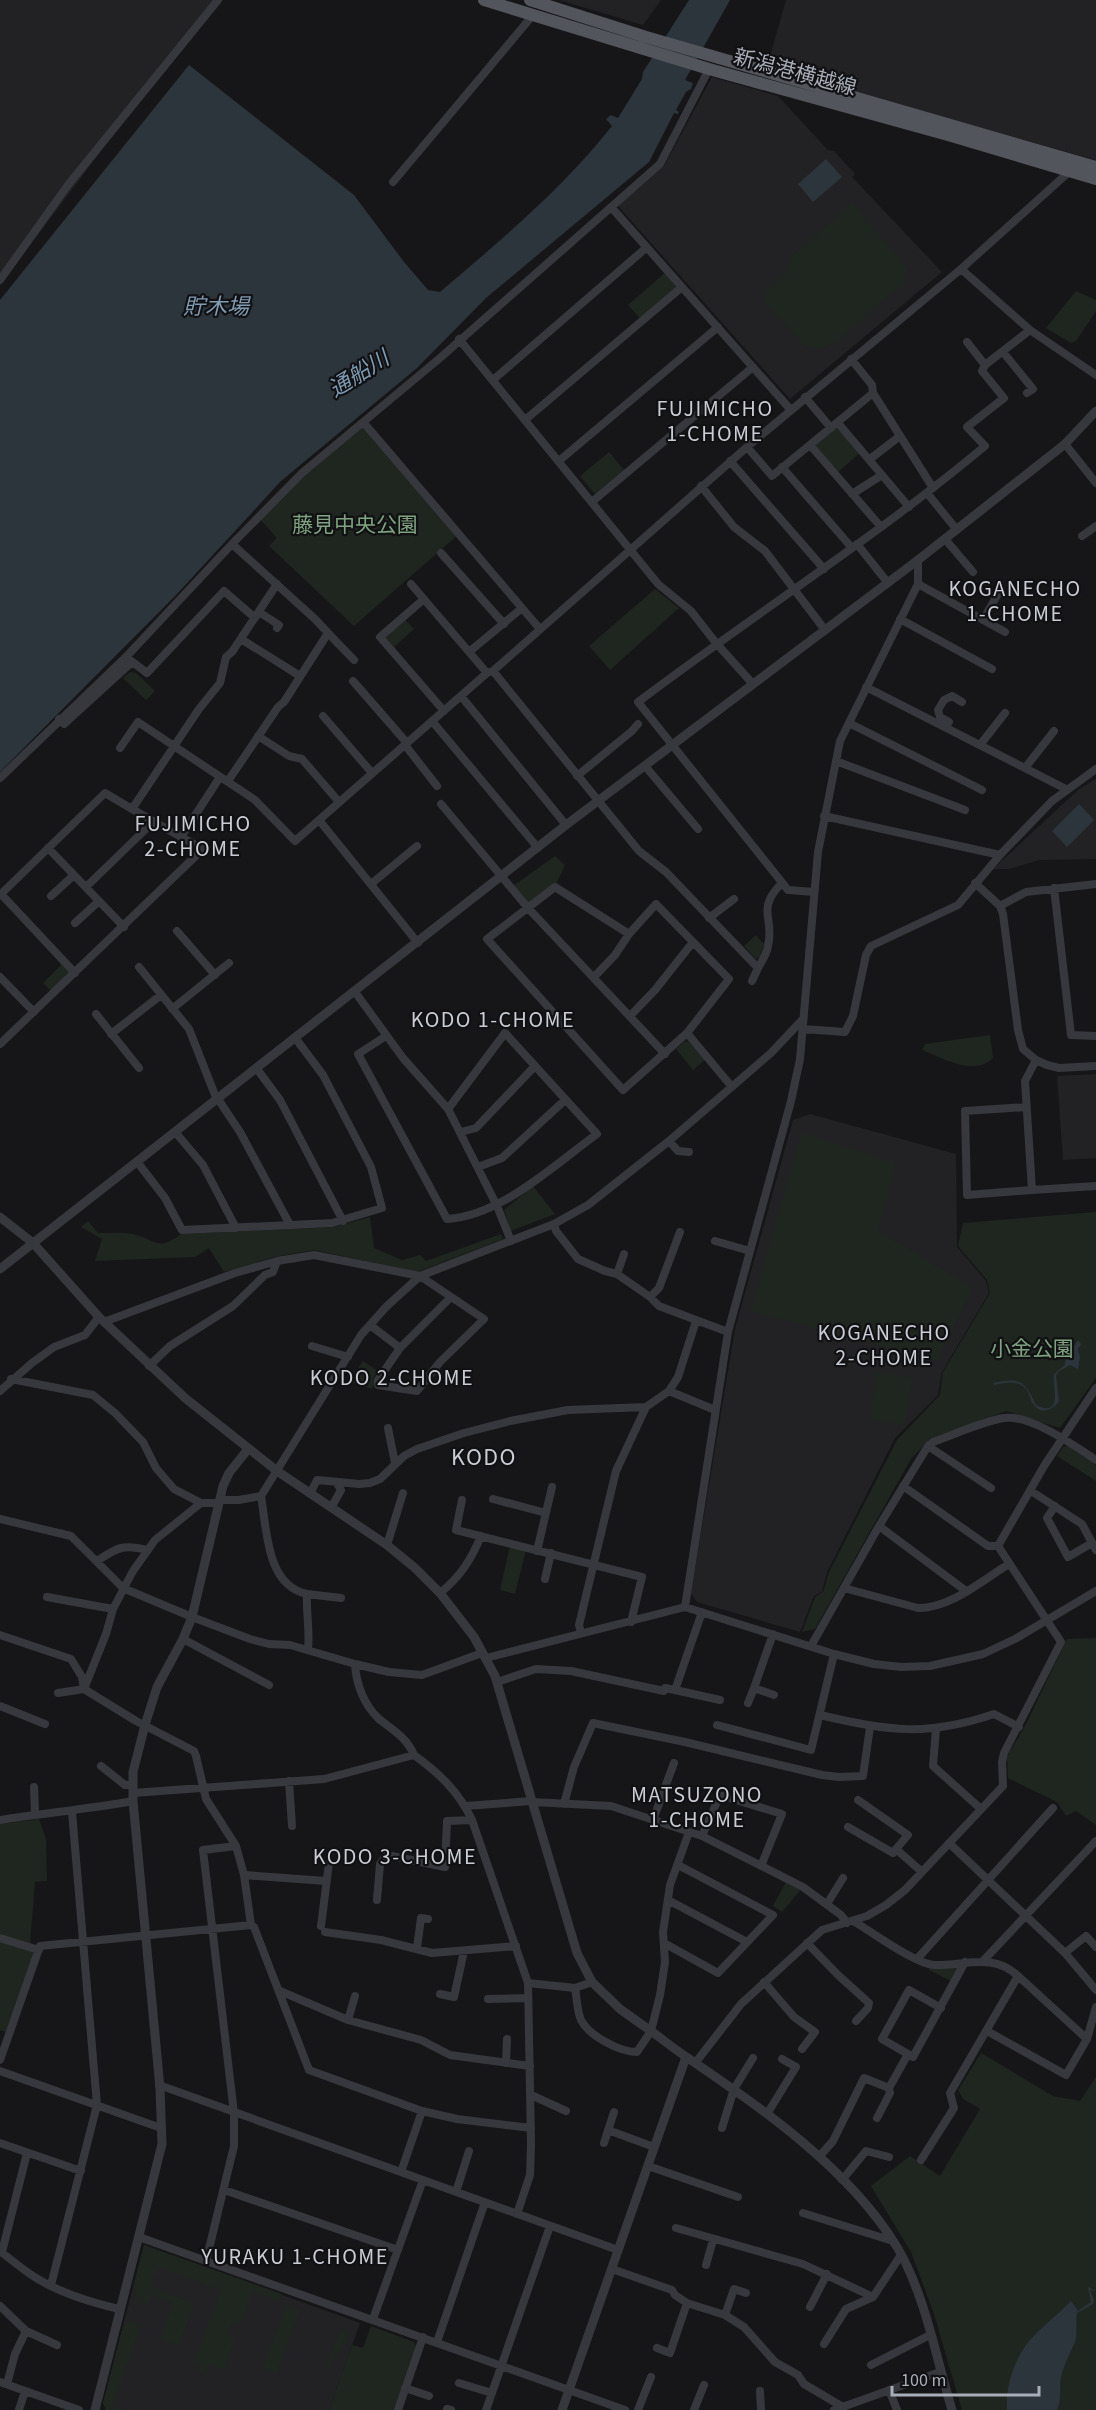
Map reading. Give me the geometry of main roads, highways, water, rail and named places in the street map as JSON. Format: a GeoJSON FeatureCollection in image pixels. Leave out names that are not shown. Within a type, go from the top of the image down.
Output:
{"type":"FeatureCollection","features":[{"type":"Feature","properties":{"kind":"main road","name":"新潟港横越線"},"geometry":{"type":"LineString","coordinates":[[484,0],[644,43],[708,55],[1096,167]]}},
{"type":"Feature","properties":{"kind":"main road","name":"新潟港横越線"},"geometry":{"type":"LineString","coordinates":[[530,0],[706,68],[948,135],[1096,179]]}},
{"type":"Feature","properties":{"kind":"water","name":"貯木場"},"geometry":{"type":"Polygon","coordinates":[[[689,0],[730,0],[685,80],[693,83],[691,89],[686,92],[676,110],[678,114],[674,113],[649,162],[486,298],[417,368],[281,481],[176,595],[0,772],[0,300],[189,65],[354,195],[428,290],[440,292],[530,213],[593,149],[612,126],[606,119],[611,115],[618,118],[642,79],[643,72],[689,0]]]}},
{"type":"Feature","properties":{"kind":"water"},"geometry":{"type":"Polygon","coordinates":[[[826,159],[842,177],[813,202],[798,184],[826,159]]]}},
{"type":"Feature","properties":{"kind":"water"},"geometry":{"type":"Polygon","coordinates":[[[1079,804],[1094,820],[1067,847],[1052,831],[1079,804]]]}},
{"type":"Feature","properties":{"kind":"water"},"geometry":{"type":"Polygon","coordinates":[[[1078,1340],[1081,1344],[1078,1349],[1080,1357],[1078,1369],[1070,1365],[1058,1372],[1056,1376],[1059,1401],[1051,1408],[1038,1409],[1027,1391],[1019,1384],[1010,1382],[994,1385],[993,1383],[1016,1381],[1025,1386],[1036,1405],[1050,1408],[1055,1399],[1054,1374],[1065,1365],[1065,1361],[1078,1340]]]}},
{"type":"Feature","properties":{"kind":"water"},"geometry":{"type":"Polygon","coordinates":[[[1088,2287],[1096,2291],[1090,2290],[1094,2300],[1093,2304],[1077,2313],[1076,2339],[1061,2377],[1057,2410],[1007,2410],[1009,2382],[1025,2347],[1071,2301],[1078,2311],[1091,2302],[1088,2287]]]}},
{"type":"Feature","properties":{"kind":"district","name":"FUJIMICHO 1-CHOME"},"geometry":{"type":"Point","coordinates":[715,422]}},
{"type":"Feature","properties":{"kind":"district","name":"KOGANECHO 1-CHOME"},"geometry":{"type":"Point","coordinates":[1015,602]}},
{"type":"Feature","properties":{"kind":"district","name":"FUJIMICHO 2-CHOME"},"geometry":{"type":"Point","coordinates":[193,836]}},
{"type":"Feature","properties":{"kind":"district","name":"KODO 1-CHOME"},"geometry":{"type":"Point","coordinates":[493,1020]}},
{"type":"Feature","properties":{"kind":"district","name":"KOGANECHO 2-CHOME"},"geometry":{"type":"Point","coordinates":[884,1346]}},
{"type":"Feature","properties":{"kind":"district","name":"KODO 2-CHOME"},"geometry":{"type":"Point","coordinates":[392,1378]}},
{"type":"Feature","properties":{"kind":"district","name":"KODO"},"geometry":{"type":"Point","coordinates":[484,1457]}},
{"type":"Feature","properties":{"kind":"district","name":"MATSUZONO 1-CHOME"},"geometry":{"type":"Point","coordinates":[697,1808]}},
{"type":"Feature","properties":{"kind":"district","name":"KODO 3-CHOME"},"geometry":{"type":"Point","coordinates":[395,1857]}},
{"type":"Feature","properties":{"kind":"district","name":"YURAKU 1-CHOME"},"geometry":{"type":"Point","coordinates":[295,2257]}},
{"type":"Feature","properties":{"kind":"water label","name":"通船川"},"geometry":{"type":"Point","coordinates":[359,374]}},
{"type":"Feature","properties":{"kind":"park label","name":"藤見中央公園"},"geometry":{"type":"Point","coordinates":[355,525]}},
{"type":"Feature","properties":{"kind":"park label","name":"小金公園"},"geometry":{"type":"Point","coordinates":[1032,1349]}}]}
